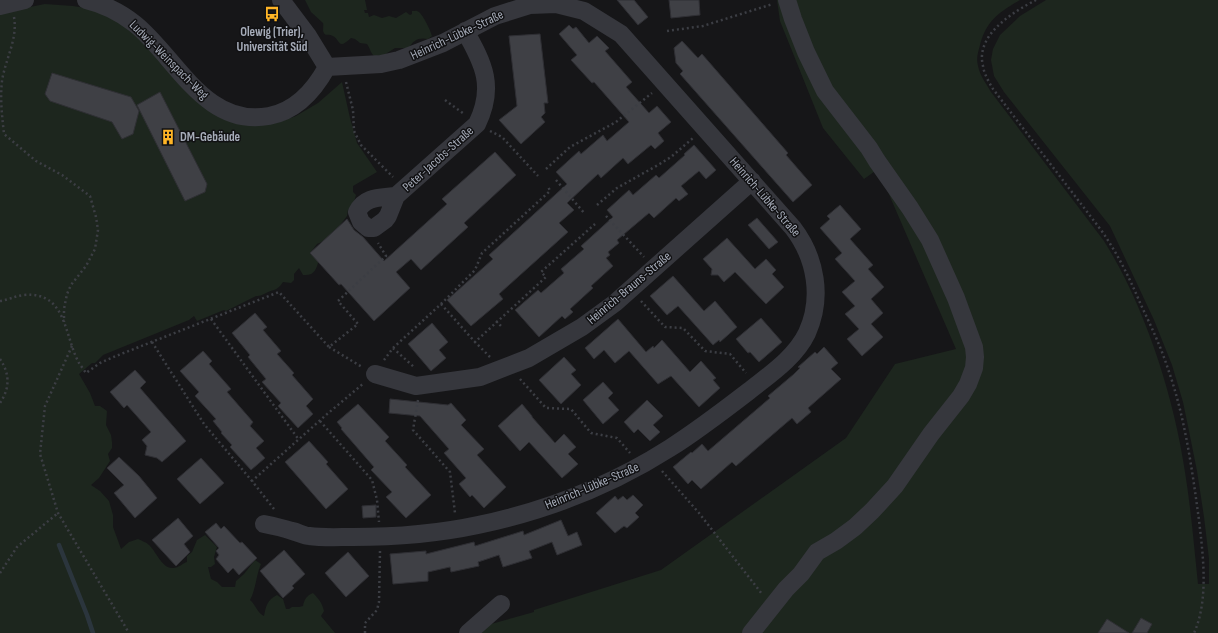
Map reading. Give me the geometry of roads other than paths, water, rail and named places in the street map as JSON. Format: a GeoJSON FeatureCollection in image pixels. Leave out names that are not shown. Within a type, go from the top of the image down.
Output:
{"type":"FeatureCollection","features":[{"type":"Feature","properties":{"kind":"street","name":"Ludwig-Weinspach-Weg"},"geometry":{"type":"LineString","coordinates":[[86,0],[98,3],[108,8],[134,24],[151,40],[192,86],[214,105],[243,117],[258,118],[285,112],[302,100],[319,82],[327,67]]}},
{"type":"Feature","properties":{"kind":"street"},"geometry":{"type":"LineString","coordinates":[[281,0],[287,10],[308,36],[327,67]]}},
{"type":"Feature","properties":{"kind":"street"},"geometry":{"type":"LineString","coordinates":[[751,633],[786,589],[801,574],[817,552],[836,542],[855,527],[888,495],[931,434],[961,396],[968,384],[974,368],[975,357],[974,347],[956,298],[930,240],[869,148],[825,91],[806,52],[793,19],[780,2]]}},
{"type":"Feature","properties":{"kind":"street","name":"Heinrich-Lübke-Straße"},"geometry":{"type":"LineString","coordinates":[[264,524],[291,530],[308,536],[372,537],[438,532],[497,521],[546,507],[584,492],[621,476],[682,440],[712,420],[757,385],[786,360],[801,343],[806,333],[815,302],[816,284],[810,258],[800,238],[752,181],[621,34],[584,10],[556,4],[530,5],[495,16],[443,43],[399,60],[381,64],[327,67]]}},
{"type":"Feature","properties":{"kind":"street","name":"Peter-Jacobs-Straße"},"geometry":{"type":"LineString","coordinates":[[401,193],[367,201],[359,208],[357,212],[361,222],[368,228],[374,228],[385,220],[401,193],[477,124],[486,102],[487,94],[485,77],[475,48],[465,31]]}},
{"type":"Feature","properties":{"kind":"street","name":"Heinrich-Brauns-Straße"},"geometry":{"type":"LineString","coordinates":[[375,374],[416,386],[480,377],[529,358],[571,334],[599,315],[752,181]]}},
{"type":"Feature","properties":{"kind":"street"},"geometry":{"type":"LineString","coordinates":[[468,633],[501,604]]}},
{"type":"Feature","properties":{"kind":"waterway"},"geometry":{"type":"LineString","coordinates":[[59,545],[93,633]]}},
{"type":"Feature","properties":{"kind":"place","name":"Olewig (Trier), Universität Süd"},"geometry":{"type":"Point","coordinates":[272,14]}},
{"type":"Feature","properties":{"kind":"place","name":"DM-Gebäude"},"geometry":{"type":"Point","coordinates":[168,137]}}]}
